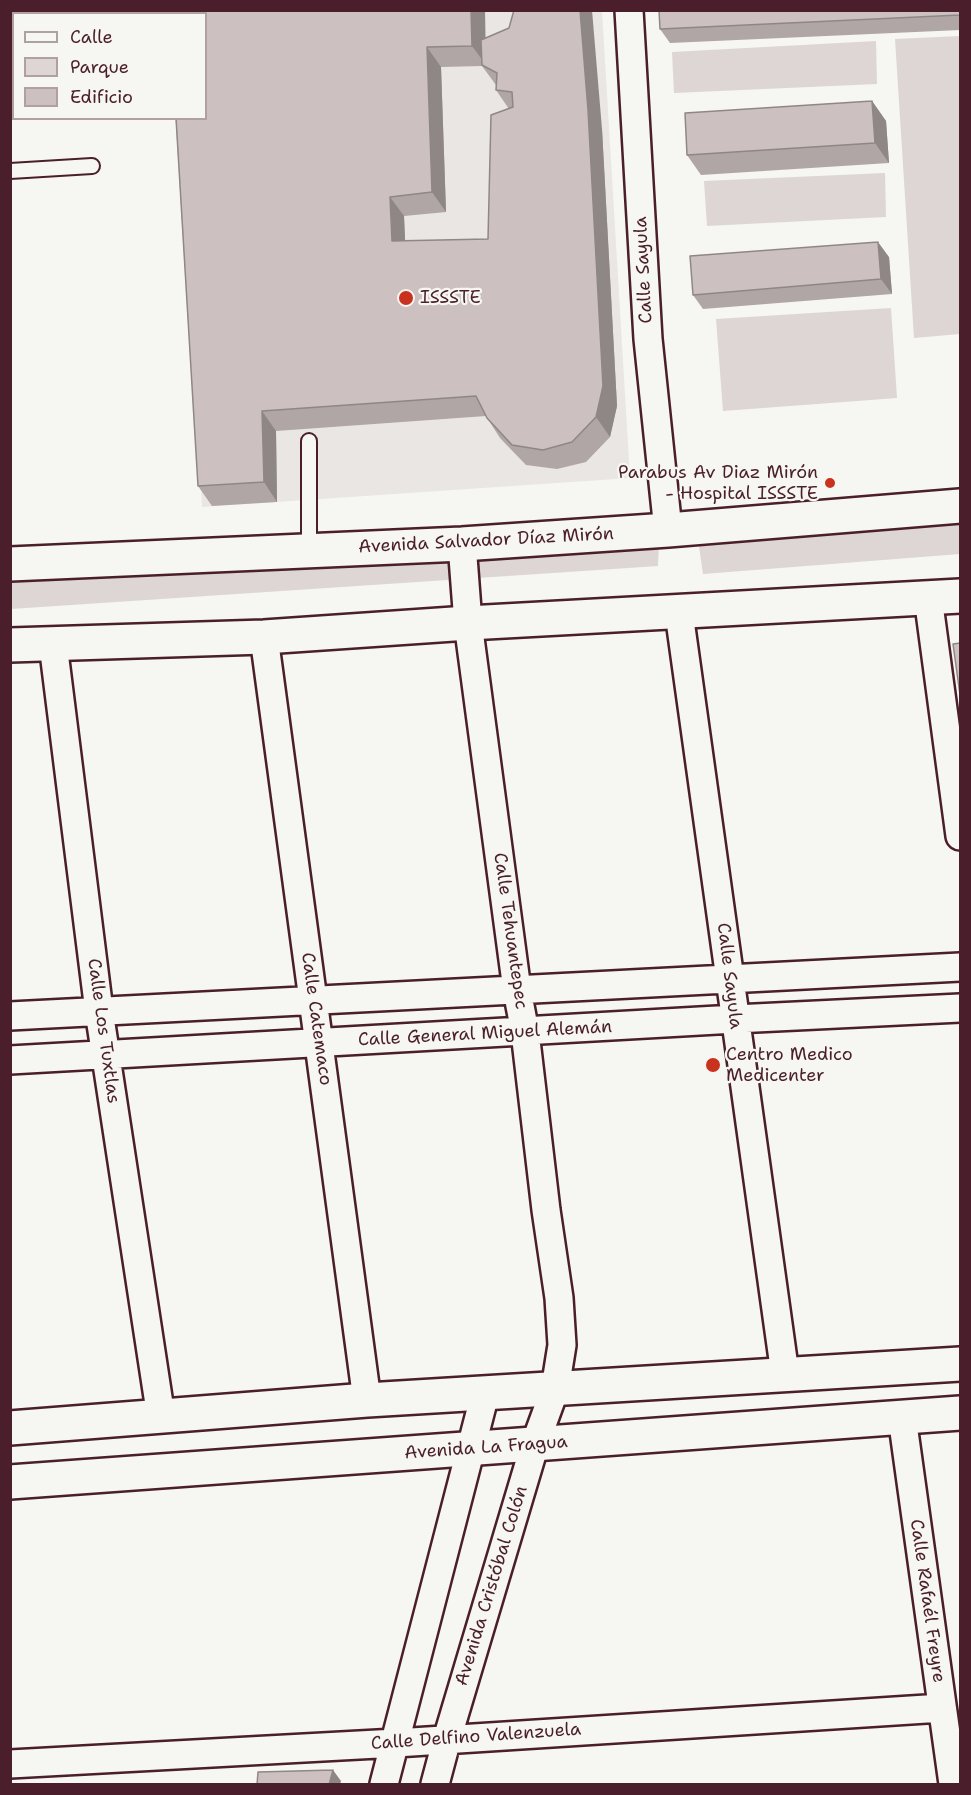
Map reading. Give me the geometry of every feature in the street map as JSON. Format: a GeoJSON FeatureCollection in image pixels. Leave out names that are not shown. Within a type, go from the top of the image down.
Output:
{"type":"FeatureCollection","features":[{"type":"Feature","properties":{"kind":"street","name":"Calle Sayula"},"geometry":{"type":"LineString","coordinates":[[629,10],[648,339],[668,530]]}},
{"type":"Feature","properties":{"kind":"street","name":"Avenida Salvador Díaz Mirón"},"geometry":{"type":"LineString","coordinates":[[10,564],[462,544],[960,506]]}},
{"type":"Feature","properties":{"kind":"street","name":"Calle Tehuantepec"},"geometry":{"type":"LineString","coordinates":[[462,544],[468,623],[517,990],[525,1032],[559,1298],[562,1345],[555,1389]]}},
{"type":"Feature","properties":{"kind":"street"},"geometry":{"type":"LineString","coordinates":[[10,645],[264,637],[468,623],[960,596]]}},
{"type":"Feature","properties":{"kind":"street"},"geometry":{"type":"LineString","coordinates":[[928,597],[960,836]]}},
{"type":"Feature","properties":{"kind":"street","name":"Calle Sayula"},"geometry":{"type":"LineString","coordinates":[[679,613],[785,1374]]}},
{"type":"Feature","properties":{"kind":"street","name":"Calle Catemaco"},"geometry":{"type":"LineString","coordinates":[[264,637],[367,1400]]}},
{"type":"Feature","properties":{"kind":"street","name":"Calle Los Tuxtlas"},"geometry":{"type":"LineString","coordinates":[[53,644],[105,1054],[161,1417]]}},
{"type":"Feature","properties":{"kind":"street"},"geometry":{"type":"LineString","coordinates":[[10,1016],[960,967]]}},
{"type":"Feature","properties":{"kind":"street","name":"Calle General Miguel Alemán"},"geometry":{"type":"LineString","coordinates":[[10,1060],[960,1008]]}},
{"type":"Feature","properties":{"kind":"street"},"geometry":{"type":"LineString","coordinates":[[10,1428],[367,1400],[960,1364]]}},
{"type":"Feature","properties":{"kind":"street","name":"Avenida Cristóbal Colón"},"geometry":{"type":"LineString","coordinates":[[435,1785],[535,1444],[555,1389]]}},
{"type":"Feature","properties":{"kind":"street"},"geometry":{"type":"LineString","coordinates":[[384,1785],[485,1394]]}},
{"type":"Feature","properties":{"kind":"street","name":"Avenida La Fragua"},"geometry":{"type":"LineString","coordinates":[[10,1482],[960,1413]]}},
{"type":"Feature","properties":{"kind":"street","name":"Calle Rafaél Freyre"},"geometry":{"type":"LineString","coordinates":[[902,1417],[953,1785]]}},
{"type":"Feature","properties":{"kind":"street","name":"Calle Delfino Valenzuela"},"geometry":{"type":"LineString","coordinates":[[10,1764],[396,1743],[942,1708]]}},
{"type":"Feature","properties":{"kind":"lane"},"geometry":{"type":"LineString","coordinates":[[10,171],[92,166]]}},
{"type":"Feature","properties":{"kind":"lane"},"geometry":{"type":"LineString","coordinates":[[309,441],[309,551]]}},
{"type":"Feature","properties":{"kind":"shaded area","name":"ISSSTE"},"geometry":{"type":"Polygon","coordinates":[[[182,11],[602,11],[630,478],[202,507],[186,120],[207,120],[207,12],[182,11]]]}},
{"type":"Feature","properties":{"kind":"green space"},"geometry":{"type":"Polygon","coordinates":[[[960,36],[960,334],[914,338],[895,39],[960,36]]]}},
{"type":"Feature","properties":{"kind":"green space"},"geometry":{"type":"Polygon","coordinates":[[[876,41],[877,84],[674,93],[672,52],[876,41]]]}},
{"type":"Feature","properties":{"kind":"green space"},"geometry":{"type":"Polygon","coordinates":[[[885,173],[886,217],[707,226],[704,181],[885,173]]]}},
{"type":"Feature","properties":{"kind":"green space"},"geometry":{"type":"Polygon","coordinates":[[[891,308],[897,398],[723,411],[716,319],[891,308]]]}},
{"type":"Feature","properties":{"kind":"green space"},"geometry":{"type":"Polygon","coordinates":[[[960,523],[960,554],[703,574],[698,539],[960,523]]]}},
{"type":"Feature","properties":{"kind":"green space"},"geometry":{"type":"Polygon","coordinates":[[[659,541],[658,566],[11,609],[10,568],[659,541]]]}},
{"type":"Feature","properties":{"kind":"building","name":"ISSSTE"},"geometry":{"type":"Polygon","coordinates":[[[169,10],[471,10],[472,46],[427,47],[432,192],[390,197],[392,241],[488,239],[491,115],[513,107],[512,92],[496,90],[497,73],[482,65],[481,40],[509,28],[514,10],[580,10],[588,110],[603,386],[596,417],[572,442],[543,450],[512,445],[487,418],[476,396],[262,411],[264,482],[198,486],[176,120],[207,120],[207,12],[170,12],[169,10]]]}},
{"type":"Feature","properties":{"kind":"building"},"geometry":{"type":"Polygon","coordinates":[[[659,10],[960,10],[960,15],[660,29],[659,10]]]}},
{"type":"Feature","properties":{"kind":"building"},"geometry":{"type":"Polygon","coordinates":[[[872,101],[875,143],[687,155],[685,113],[872,101]]]}},
{"type":"Feature","properties":{"kind":"building"},"geometry":{"type":"Polygon","coordinates":[[[878,242],[881,279],[693,295],[690,256],[878,242]]]}},
{"type":"Feature","properties":{"kind":"building"},"geometry":{"type":"Polygon","coordinates":[[[960,643],[960,695],[953,644],[960,643]]]}},
{"type":"Feature","properties":{"kind":"building"},"geometry":{"type":"Polygon","coordinates":[[[333,1770],[329,1785],[257,1785],[258,1772],[333,1770]]]}},
{"type":"Feature","properties":{"kind":"place","name":"ISSSTE"},"geometry":{"type":"Point","coordinates":[406,298]}},
{"type":"Feature","properties":{"kind":"place","name":"Parabus Av Diaz Mirón - Hospital ISSSTE"},"geometry":{"type":"Point","coordinates":[830,483]}},
{"type":"Feature","properties":{"kind":"place","name":"Centro Medico Medicenter"},"geometry":{"type":"Point","coordinates":[713,1065]}}]}
